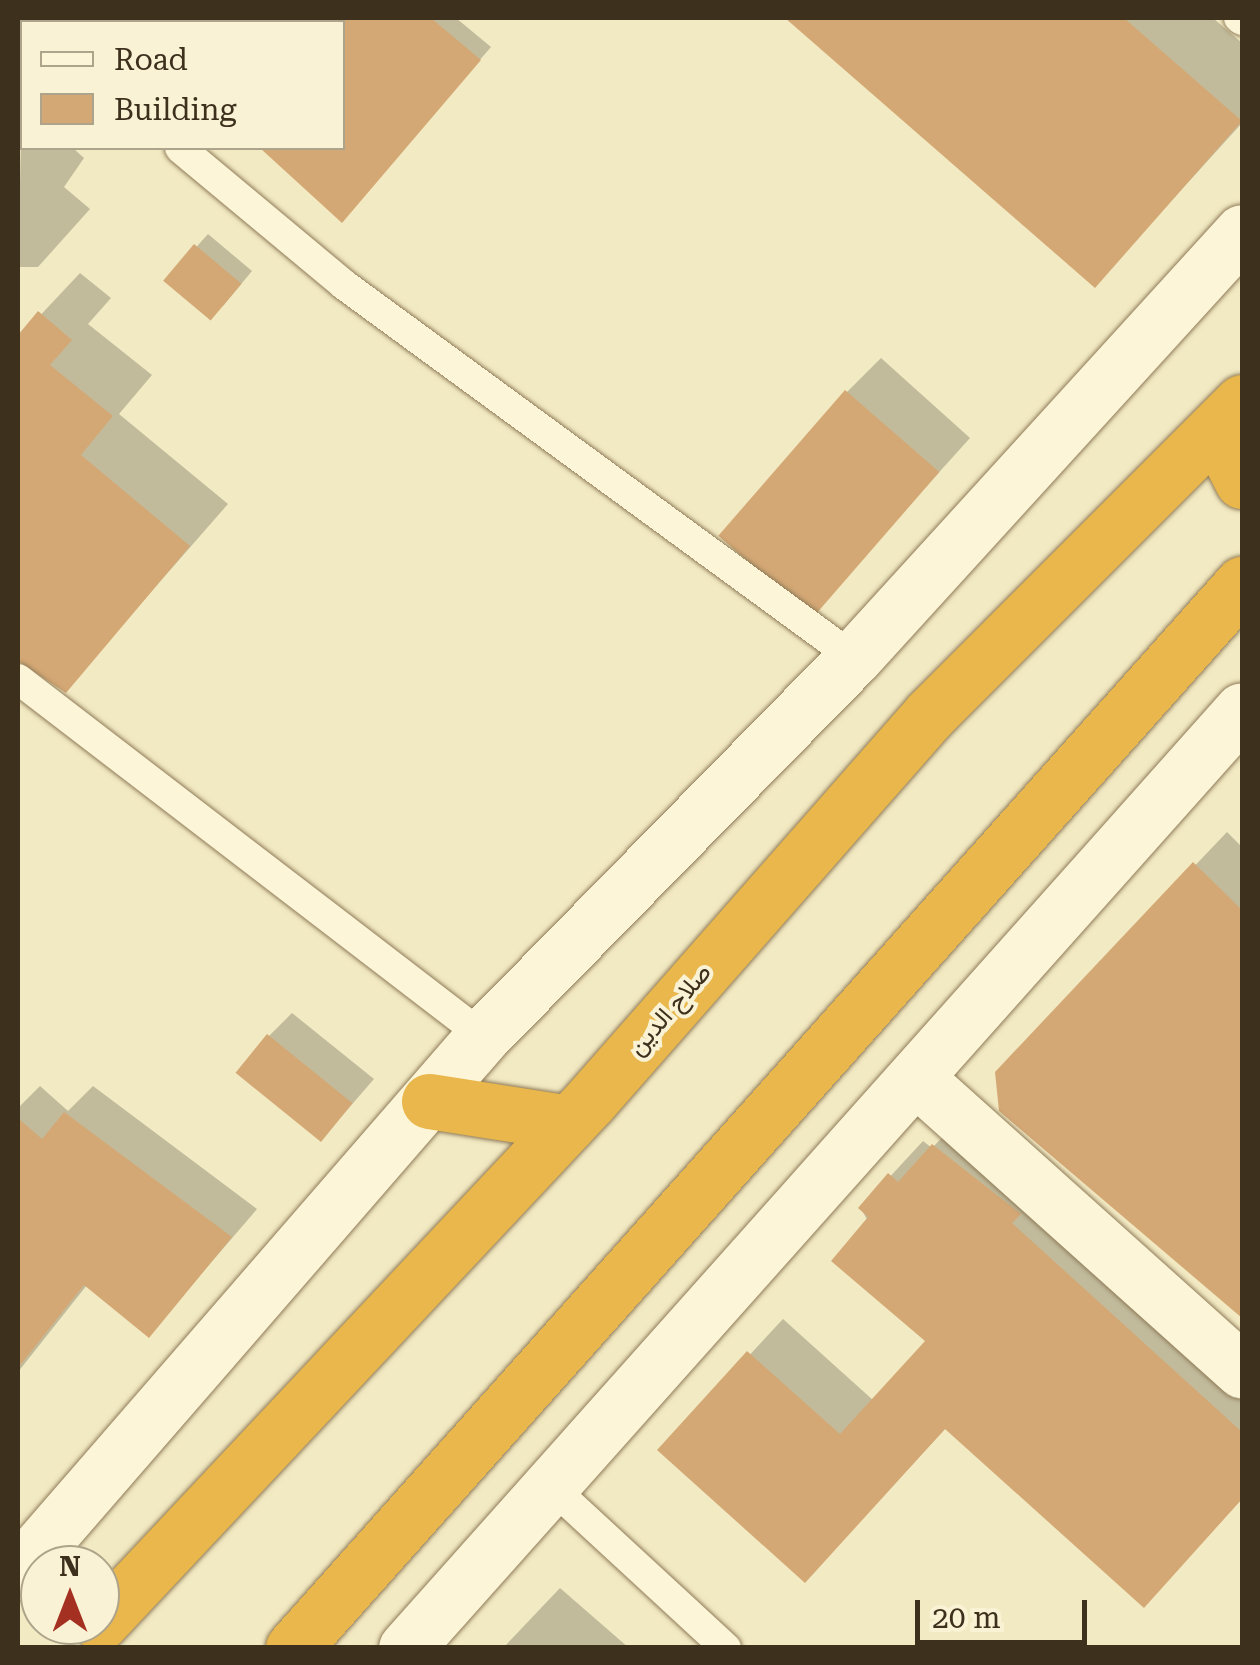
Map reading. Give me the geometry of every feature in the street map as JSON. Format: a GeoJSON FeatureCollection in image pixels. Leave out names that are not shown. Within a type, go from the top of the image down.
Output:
{"type":"FeatureCollection","features":[{"type":"Feature","properties":{"kind":"highway"},"geometry":{"type":"LineString","coordinates":[[1230,417],[1242,481]]}},
{"type":"Feature","properties":{"kind":"highway","name":"صلاح الدين"},"geometry":{"type":"LineString","coordinates":[[120,1602],[569,1123],[930,714],[1230,417]]}},
{"type":"Feature","properties":{"kind":"highway"},"geometry":{"type":"LineString","coordinates":[[293,1648],[1242,584]]}},
{"type":"Feature","properties":{"kind":"highway"},"geometry":{"type":"LineString","coordinates":[[429,1101],[569,1123]]}},
{"type":"Feature","properties":{"kind":"main road"},"geometry":{"type":"LineString","coordinates":[[18,1572],[483,1036],[854,658],[1242,232]]}},
{"type":"Feature","properties":{"kind":"main road"},"geometry":{"type":"LineString","coordinates":[[406,1648],[546,1482],[916,1078],[1242,710]]}},
{"type":"Feature","properties":{"kind":"main road"},"geometry":{"type":"LineString","coordinates":[[916,1078],[1242,1370]]}},
{"type":"Feature","properties":{"kind":"lane"},"geometry":{"type":"LineString","coordinates":[[182,150],[343,284],[854,658]]}},
{"type":"Feature","properties":{"kind":"lane"},"geometry":{"type":"LineString","coordinates":[[18,679],[483,1036]]}},
{"type":"Feature","properties":{"kind":"lane"},"geometry":{"type":"LineString","coordinates":[[546,1482],[726,1648]]}},
{"type":"Feature","properties":{"kind":"building"},"geometry":{"type":"Polygon","coordinates":[[[431,18],[481,60],[342,223],[262,150],[345,150],[342,20],[431,18]]]}},
{"type":"Feature","properties":{"kind":"building"},"geometry":{"type":"Polygon","coordinates":[[[785,18],[1124,18],[1242,121],[1095,288],[785,18]]]}},
{"type":"Feature","properties":{"kind":"building"},"geometry":{"type":"Polygon","coordinates":[[[194,244],[241,284],[211,321],[163,281],[194,244]]]}},
{"type":"Feature","properties":{"kind":"building"},"geometry":{"type":"Polygon","coordinates":[[[38,311],[72,340],[50,365],[113,416],[81,455],[190,546],[66,693],[18,661],[18,335],[38,311]]]}},
{"type":"Feature","properties":{"kind":"building"},"geometry":{"type":"Polygon","coordinates":[[[845,390],[939,472],[813,618],[718,536],[845,390]]]}},
{"type":"Feature","properties":{"kind":"building"},"geometry":{"type":"Polygon","coordinates":[[[1193,862],[1242,910],[1242,1318],[999,1111],[995,1072],[1193,862]]]}},
{"type":"Feature","properties":{"kind":"building"},"geometry":{"type":"Polygon","coordinates":[[[267,1034],[352,1103],[321,1142],[236,1073],[267,1034]]]}},
{"type":"Feature","properties":{"kind":"building"},"geometry":{"type":"Polygon","coordinates":[[[64,1112],[232,1237],[149,1338],[84,1285],[18,1368],[18,1118],[42,1139],[64,1112]]]}},
{"type":"Feature","properties":{"kind":"building"},"geometry":{"type":"Polygon","coordinates":[[[932,1144],[1021,1214],[1012,1223],[1242,1432],[1242,1499],[1144,1608],[945,1429],[805,1583],[657,1450],[747,1351],[840,1434],[925,1341],[831,1261],[868,1217],[858,1208],[888,1173],[898,1182],[932,1144]]]}}]}
